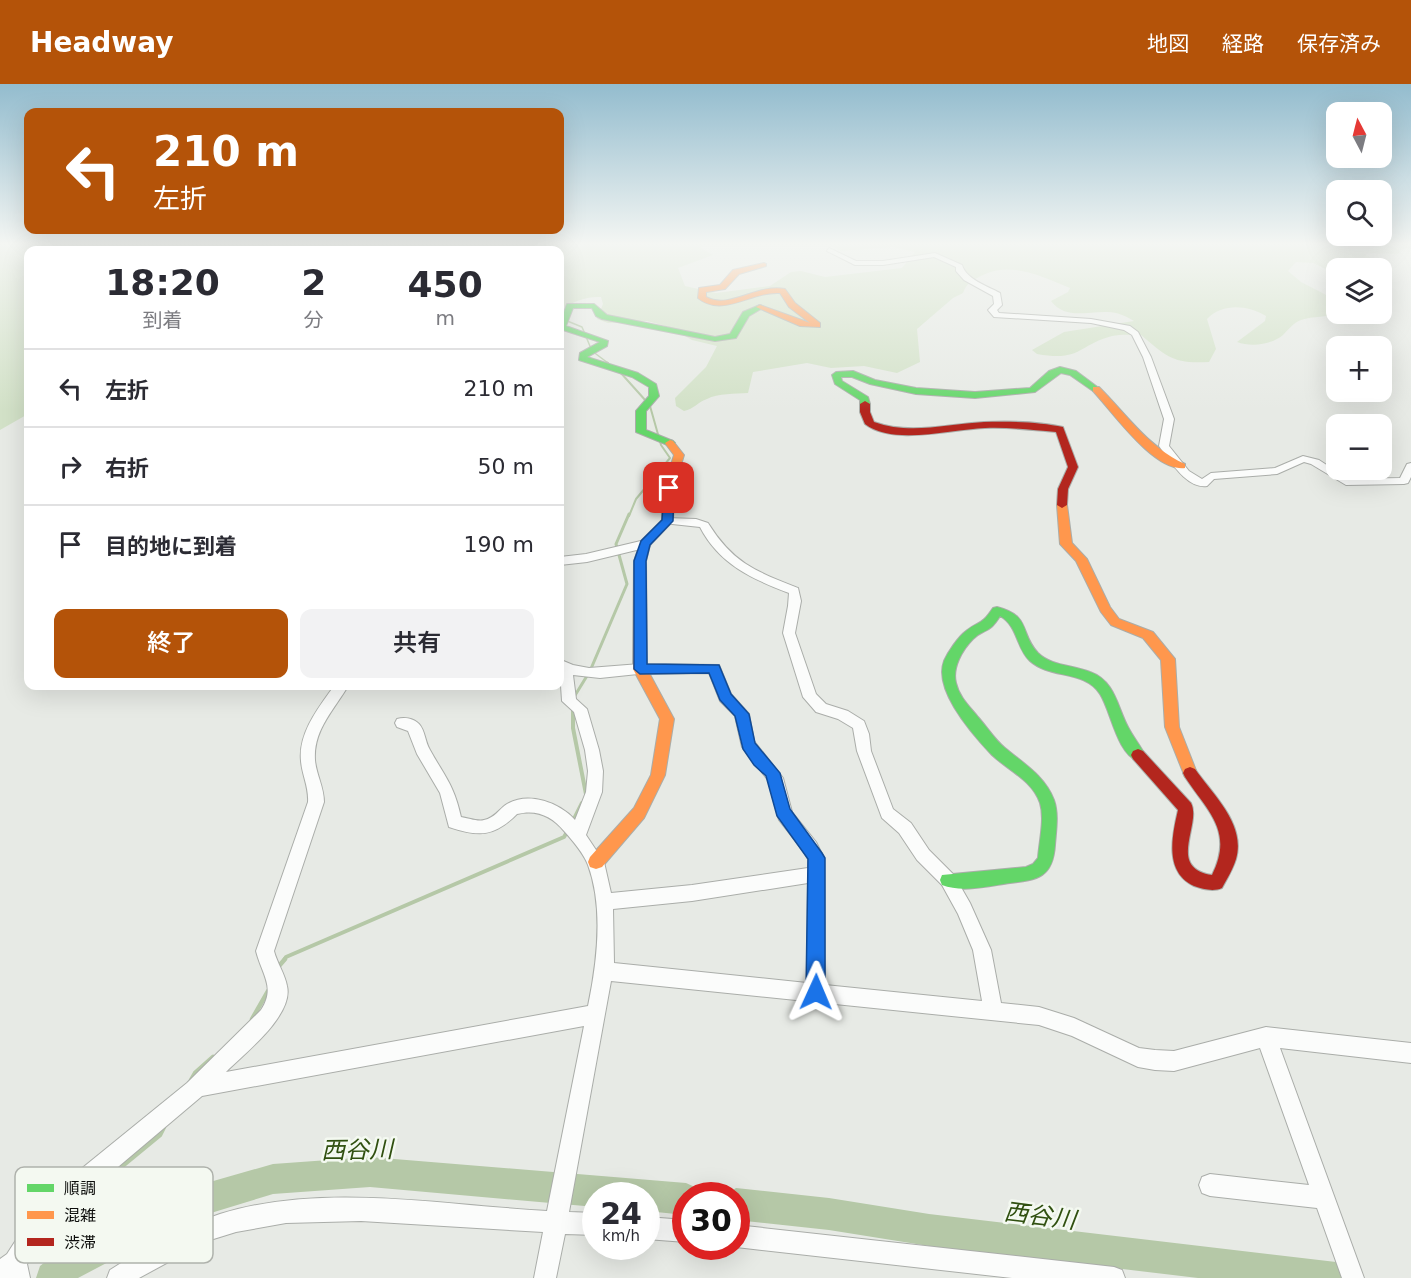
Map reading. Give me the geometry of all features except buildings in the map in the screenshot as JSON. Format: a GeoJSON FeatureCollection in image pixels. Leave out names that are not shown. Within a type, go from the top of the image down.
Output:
{"type":"FeatureCollection","features":[{"type":"Feature","properties":{"kind":"street"},"geometry":{"type":"LineString","coordinates":[[703,299],[710,305],[723,305],[739,299]]}},
{"type":"Feature","properties":{"kind":"street"},"geometry":{"type":"LineString","coordinates":[[564,322],[570,306],[578,305],[594,306],[599,314],[605,317],[715,339],[733,336],[744,314],[757,308],[771,309],[808,327],[817,325],[788,299]]}},
{"type":"Feature","properties":{"kind":"street"},"geometry":{"type":"LineString","coordinates":[[997,299],[998,305],[992,310],[996,315],[1091,321],[1127,327],[1135,334],[1143,348],[1169,419],[1164,446],[1181,466],[1185,475],[1203,484],[1211,476],[1277,471],[1303,459],[1315,462],[1346,482],[1404,481],[1411,466]]}},
{"type":"Feature","properties":{"kind":"street"},"geometry":{"type":"LineString","coordinates":[[564,328],[604,341],[604,344],[583,355],[582,358],[635,375],[653,386],[654,396],[640,411],[641,432],[671,443],[679,455],[669,488],[667,521],[645,544],[640,561],[641,670],[667,719],[658,775],[639,813],[596,862]]}},
{"type":"Feature","properties":{"kind":"street"},"geometry":{"type":"LineString","coordinates":[[948,880],[973,880],[1026,874],[1040,869],[1046,861],[1049,812],[1047,801],[1031,776],[998,751],[952,695],[949,684],[949,665],[954,655],[969,635],[988,625],[996,611],[1005,611],[1012,615],[1031,655],[1042,664],[1084,675],[1104,688],[1133,750],[1186,808],[1178,844],[1184,871],[1191,878],[1208,884],[1216,883],[1228,856],[1229,835],[1221,814],[1199,788],[1189,771],[1172,727],[1168,659],[1148,635],[1115,622],[1105,609],[1081,559],[1066,544],[1063,489],[1073,467],[1060,429],[1041,425],[1018,428],[986,425],[944,430],[882,428],[870,424],[865,412],[865,399],[838,382],[836,375],[851,373],[877,384],[924,391],[982,394],[1032,390],[1039,387],[1050,373],[1069,370],[1090,384],[1163,459],[1181,466]]}},
{"type":"Feature","properties":{"kind":"street"},"geometry":{"type":"LineString","coordinates":[[667,521],[696,522],[704,525],[709,538],[738,567],[794,591],[797,598],[789,624],[789,633],[810,697],[821,708],[843,715],[858,725],[862,734],[864,751],[886,813],[905,828],[923,855],[948,880],[980,942],[993,1010]]}},
{"type":"Feature","properties":{"kind":"street"},"geometry":{"type":"LineString","coordinates":[[564,561],[587,558],[645,544]]}},
{"type":"Feature","properties":{"kind":"street"},"geometry":{"type":"LineString","coordinates":[[564,666],[600,672],[708,667],[717,671],[724,695],[742,714],[748,745],[775,778],[783,811],[814,851],[817,874],[816,992]]}},
{"type":"Feature","properties":{"kind":"street"},"geometry":{"type":"LineString","coordinates":[[564,673],[568,700],[580,709],[591,747],[595,779],[593,795],[578,836]]}},
{"type":"Feature","properties":{"kind":"street"},"geometry":{"type":"LineString","coordinates":[[101,1167],[197,1087],[257,1030],[272,1012],[277,1000],[278,982],[269,968],[265,951],[315,811],[317,796],[308,759],[310,741],[320,717],[338,690]]}},
{"type":"Feature","properties":{"kind":"street"},"geometry":{"type":"LineString","coordinates":[[402,723],[414,728],[422,750],[443,782],[455,822],[483,828],[501,820],[508,811],[515,808],[539,806],[558,815],[578,836],[596,862],[604,902],[606,946],[604,971],[545,1278]]}},
{"type":"Feature","properties":{"kind":"street"},"geometry":{"type":"LineString","coordinates":[[604,902],[692,893],[817,874]]}},
{"type":"Feature","properties":{"kind":"street"},"geometry":{"type":"LineString","coordinates":[[604,971],[993,1010],[1048,1019],[1074,1028],[1138,1057],[1155,1060],[1174,1061],[1266,1037],[1411,1053]]}},
{"type":"Feature","properties":{"kind":"street"},"geometry":{"type":"LineString","coordinates":[[197,1087],[596,1014]]}},
{"type":"Feature","properties":{"kind":"street"},"geometry":{"type":"LineString","coordinates":[[1266,1037],[1353,1278]]}},
{"type":"Feature","properties":{"kind":"street"},"geometry":{"type":"LineString","coordinates":[[1210,1185],[1325,1198]]}},
{"type":"Feature","properties":{"kind":"street"},"geometry":{"type":"LineString","coordinates":[[213,1229],[236,1221],[285,1212],[339,1209],[582,1224]]}},
{"type":"Feature","properties":{"kind":"street"},"geometry":{"type":"LineString","coordinates":[[750,1238],[1035,1273],[1114,1278]]}},
{"type":"Feature","properties":{"kind":"street"},"geometry":{"type":"LineString","coordinates":[[118,1278],[144,1263]]}},
{"type":"Feature","properties":{"kind":"green space"},"geometry":{"type":"Polygon","coordinates":[[[0,299],[24,299],[24,416],[0,430],[0,299]]]}},
{"type":"Feature","properties":{"kind":"green space"},"geometry":{"type":"Polygon","coordinates":[[[564,299],[584,299],[564,307],[564,299]]]}},
{"type":"Feature","properties":{"kind":"green space"},"geometry":{"type":"Polygon","coordinates":[[[601,299],[952,299],[917,329],[920,362],[897,373],[864,366],[831,368],[807,363],[753,372],[748,393],[716,396],[684,411],[676,406],[675,398],[706,367],[717,346],[692,340],[669,327],[647,321],[608,323],[597,319],[603,304],[601,299]]]}},
{"type":"Feature","properties":{"kind":"green space"},"geometry":{"type":"Polygon","coordinates":[[[1055,299],[1326,299],[1326,316],[1301,320],[1278,338],[1255,345],[1237,342],[1265,321],[1266,316],[1243,308],[1220,310],[1207,319],[1216,349],[1209,362],[1187,362],[1171,358],[1141,335],[1112,336],[1062,356],[1037,354],[1032,350],[1064,332],[1134,321],[1111,312],[1070,313],[1057,307],[1051,301],[1055,299]]]}},
{"type":"Feature","properties":{"kind":"waterway"},"geometry":{"type":"LineString","coordinates":[[564,320],[582,327],[592,351],[608,363],[606,362]]}},
{"type":"Feature","properties":{"kind":"waterway"},"geometry":{"type":"LineString","coordinates":[[620,372],[646,401]]}},
{"type":"Feature","properties":{"kind":"waterway"},"geometry":{"type":"LineString","coordinates":[[629,516],[636,499],[670,458],[661,445],[650,406]]}},
{"type":"Feature","properties":{"kind":"waterway"},"geometry":{"type":"LineString","coordinates":[[574,697],[590,671],[627,584],[616,544],[629,514]]}},
{"type":"Feature","properties":{"kind":"waterway"},"geometry":{"type":"LineString","coordinates":[[573,707],[573,728],[586,794]]}},
{"type":"Feature","properties":{"kind":"waterway"},"geometry":{"type":"LineString","coordinates":[[573,821],[582,803]]}},
{"type":"Feature","properties":{"kind":"waterway"},"geometry":{"type":"LineString","coordinates":[[284,960],[286,957],[564,837],[567,832]]}},
{"type":"Feature","properties":{"kind":"waterway"},"geometry":{"type":"LineString","coordinates":[[279,966],[285,959]]}},
{"type":"Feature","properties":{"kind":"waterway"},"geometry":{"type":"LineString","coordinates":[[252,1019],[268,991]]}},
{"type":"Feature","properties":{"kind":"waterway"},"geometry":{"type":"LineString","coordinates":[[191,1080],[195,1073],[213,1057]]}},
{"type":"Feature","properties":{"kind":"waterway"},"geometry":{"type":"LineString","coordinates":[[121,1167],[160,1135],[164,1127]]}},
{"type":"Feature","properties":{"kind":"waterway","name":"西谷川"},"geometry":{"type":"LineString","coordinates":[[213,1197],[273,1179],[370,1172],[672,1198]]}},
{"type":"Feature","properties":{"kind":"waterway","name":"西谷川"},"geometry":{"type":"LineString","coordinates":[[750,1206],[829,1214],[929,1230],[1336,1278]]}},
{"type":"Feature","properties":{"kind":"waterway"},"geometry":{"type":"LineString","coordinates":[[47,1278],[52,1263]]}},
{"type":"Feature","properties":{"kind":"waterway","name":"西谷川"},"geometry":{"type":"LineString","coordinates":[[52,1278],[73,1263]]}},
{"type":"Feature","properties":{"kind":"traffic: fast"},"geometry":{"type":"LineString","coordinates":[[564,322],[570,306],[594,306],[599,314],[605,317],[715,339],[733,336],[746,314],[760,307]]}},
{"type":"Feature","properties":{"kind":"traffic: fast"},"geometry":{"type":"LineString","coordinates":[[564,328],[604,341],[604,344],[583,355],[582,358],[635,375],[653,386],[654,396],[641,411],[641,432],[670,443]]}},
{"type":"Feature","properties":{"kind":"traffic: fast"},"geometry":{"type":"LineString","coordinates":[[865,404],[865,399],[838,382],[836,375],[853,374],[873,382],[916,391],[975,395],[1032,390],[1052,373],[1060,370],[1073,373],[1096,389]]}},
{"type":"Feature","properties":{"kind":"traffic: fast"},"geometry":{"type":"LineString","coordinates":[[948,880],[973,880],[1026,874],[1039,869],[1046,861],[1049,812],[1047,801],[1031,776],[998,751],[958,703],[949,684],[948,671],[951,660],[969,635],[988,625],[997,611],[1006,613],[1012,618],[1035,658],[1051,666],[1087,676],[1102,686],[1110,699],[1123,732],[1138,755]]}},
{"type":"Feature","properties":{"kind":"traffic: slow"},"geometry":{"type":"LineString","coordinates":[[703,299],[716,304],[723,304],[739,299]]}},
{"type":"Feature","properties":{"kind":"traffic: slow"},"geometry":{"type":"LineString","coordinates":[[760,307],[796,322],[817,325],[788,299]]}},
{"type":"Feature","properties":{"kind":"traffic: slow"},"geometry":{"type":"LineString","coordinates":[[1096,389],[1145,443],[1168,460],[1181,466]]}},
{"type":"Feature","properties":{"kind":"traffic: slow"},"geometry":{"type":"LineString","coordinates":[[596,862],[639,813],[658,775],[667,719],[640,669],[640,561],[645,544],[667,521],[669,488],[679,455],[670,443]]}},
{"type":"Feature","properties":{"kind":"traffic: slow"},"geometry":{"type":"LineString","coordinates":[[1062,505],[1066,544],[1081,559],[1105,609],[1115,622],[1148,635],[1168,659],[1172,727],[1190,773]]}},
{"type":"Feature","properties":{"kind":"traffic: jam"},"geometry":{"type":"LineString","coordinates":[[865,404],[865,412],[870,424],[884,429],[912,432],[986,425],[1060,429],[1073,467],[1063,489],[1062,505]]}},
{"type":"Feature","properties":{"kind":"traffic: jam"},"geometry":{"type":"LineString","coordinates":[[1138,755],[1186,808],[1180,846],[1184,867],[1190,875],[1201,881],[1216,883],[1228,857],[1230,844],[1228,833],[1218,812],[1190,773]]}},
{"type":"Feature","properties":{"kind":"route"},"geometry":{"type":"LineString","coordinates":[[669,488],[667,521],[645,544],[640,561],[640,669],[714,668],[725,697],[742,714],[748,745],[759,761],[773,773],[783,811],[814,851],[816,858],[818,897],[816,992]]}}]}
